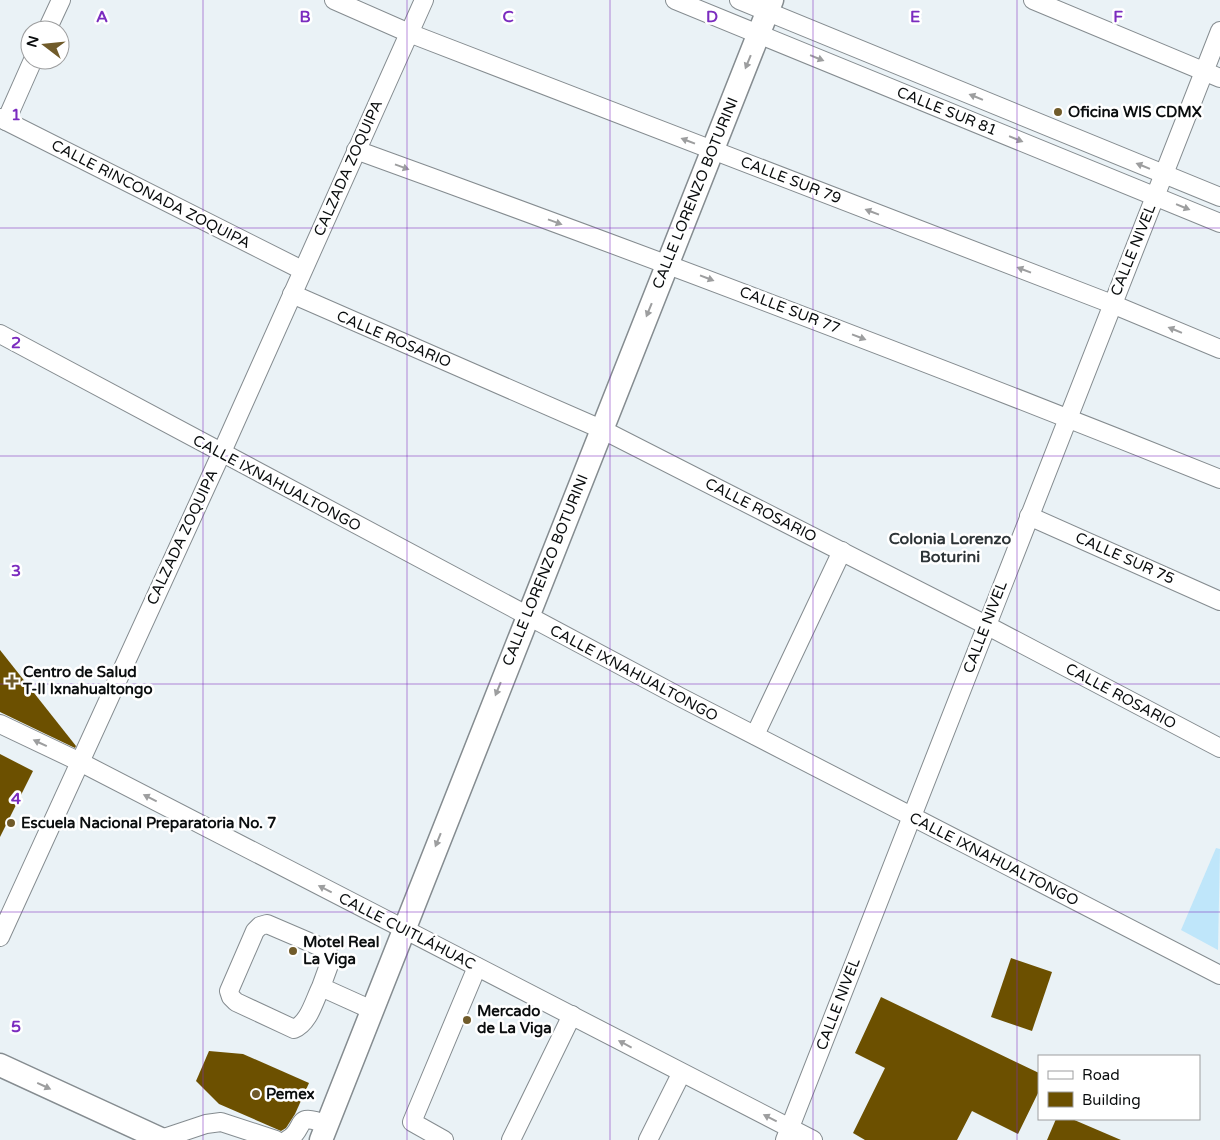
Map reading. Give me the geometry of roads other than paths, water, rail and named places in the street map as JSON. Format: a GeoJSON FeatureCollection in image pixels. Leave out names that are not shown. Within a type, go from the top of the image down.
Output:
{"type":"FeatureCollection","features":[{"type":"Feature","properties":{"kind":"main road","name":"CALLE LORENZO BOTURINI"},"geometry":{"type":"LineString","coordinates":[[324,1132],[526,616],[770,6]]}},
{"type":"Feature","properties":{"kind":"main road"},"geometry":{"type":"LineString","coordinates":[[0,1065],[162,1139]]}},
{"type":"Feature","properties":{"kind":"street"},"geometry":{"type":"LineString","coordinates":[[51,20],[60,0]]}},
{"type":"Feature","properties":{"kind":"street","name":"CALLE SUR 79"},"geometry":{"type":"LineString","coordinates":[[334,0],[409,33],[1112,304],[1220,349]]}},
{"type":"Feature","properties":{"kind":"street","name":"CALZADA ZOQUIPA"},"geometry":{"type":"LineString","coordinates":[[0,937],[221,454],[424,0]]}},
{"type":"Feature","properties":{"kind":"street","name":"CALLE SUR 81"},"geometry":{"type":"LineString","coordinates":[[675,0],[1220,223]]}},
{"type":"Feature","properties":{"kind":"street","name":"CALLE SUR 81"},"geometry":{"type":"LineString","coordinates":[[739,0],[770,6],[1220,197]]}},
{"type":"Feature","properties":{"kind":"street"},"geometry":{"type":"LineString","coordinates":[[1033,0],[1212,74]]}},
{"type":"Feature","properties":{"kind":"street","name":"CALLE NIVEL"},"geometry":{"type":"LineString","coordinates":[[787,1134],[1163,174],[1212,74],[1220,31]]}},
{"type":"Feature","properties":{"kind":"street"},"geometry":{"type":"LineString","coordinates":[[3,120],[28,70]]}},
{"type":"Feature","properties":{"kind":"street","name":"CALLE RINCONADA ZOQUIPA"},"geometry":{"type":"LineString","coordinates":[[3,120],[302,270]]}},
{"type":"Feature","properties":{"kind":"street","name":"CALLE SUR 77"},"geometry":{"type":"LineString","coordinates":[[356,150],[667,263],[1068,417],[1220,479]]}},
{"type":"Feature","properties":{"kind":"street","name":"CALLE ROSARIO"},"geometry":{"type":"LineString","coordinates":[[292,294],[601,429],[842,550],[1220,748]]}},
{"type":"Feature","properties":{"kind":"street","name":"CALLE IXNAHUALTONGO"},"geometry":{"type":"LineString","coordinates":[[0,334],[526,616],[1220,976]]}},
{"type":"Feature","properties":{"kind":"street","name":"CALLE SUR 75"},"geometry":{"type":"LineString","coordinates":[[1029,516],[1220,601]]}},
{"type":"Feature","properties":{"kind":"street"},"geometry":{"type":"LineString","coordinates":[[755,736],[842,550]]}},
{"type":"Feature","properties":{"kind":"street","name":"CALLE CUITLÁHUAC"},"geometry":{"type":"LineString","coordinates":[[0,724],[80,762],[572,1016],[681,1074],[787,1134],[813,1140]]}},
{"type":"Feature","properties":{"kind":"street"},"geometry":{"type":"LineString","coordinates":[[266,924],[328,953],[329,966],[320,987],[305,1021],[301,1026],[294,1029],[236,1002],[231,998],[228,991],[255,931],[266,924]]}},
{"type":"Feature","properties":{"kind":"street"},"geometry":{"type":"LineString","coordinates":[[444,1140],[412,1122],[477,967]]}},
{"type":"Feature","properties":{"kind":"street"},"geometry":{"type":"LineString","coordinates":[[320,987],[372,1010]]}},
{"type":"Feature","properties":{"kind":"street"},"geometry":{"type":"LineString","coordinates":[[511,1140],[572,1016]]}},
{"type":"Feature","properties":{"kind":"street"},"geometry":{"type":"LineString","coordinates":[[648,1140],[681,1074]]}},
{"type":"Feature","properties":{"kind":"street"},"geometry":{"type":"LineString","coordinates":[[287,1140],[302,1121],[308,1119],[324,1132]]}},
{"type":"Feature","properties":{"kind":"street"},"geometry":{"type":"LineString","coordinates":[[162,1139],[206,1124],[221,1122],[276,1140]]}},
{"type":"Feature","properties":{"kind":"place","name":"Oficina WIS CDMX"},"geometry":{"type":"Point","coordinates":[1058,112]}},
{"type":"Feature","properties":{"kind":"place","name":"Centro de Salud T-II Ixnahualtongo"},"geometry":{"type":"Point","coordinates":[12,681]}},
{"type":"Feature","properties":{"kind":"place","name":"Escuela Nacional Preparatoria No. 7"},"geometry":{"type":"Point","coordinates":[11,823]}},
{"type":"Feature","properties":{"kind":"place","name":"Motel Real La Viga"},"geometry":{"type":"Point","coordinates":[293,951]}},
{"type":"Feature","properties":{"kind":"place","name":"Mercado de La Viga"},"geometry":{"type":"Point","coordinates":[467,1020]}},
{"type":"Feature","properties":{"kind":"place","name":"Pemex"},"geometry":{"type":"Point","coordinates":[256,1094]}},
{"type":"Feature","properties":{"kind":"district","name":"Colonia Lorenzo Boturini"},"geometry":{"type":"Point","coordinates":[950,548]}}]}
